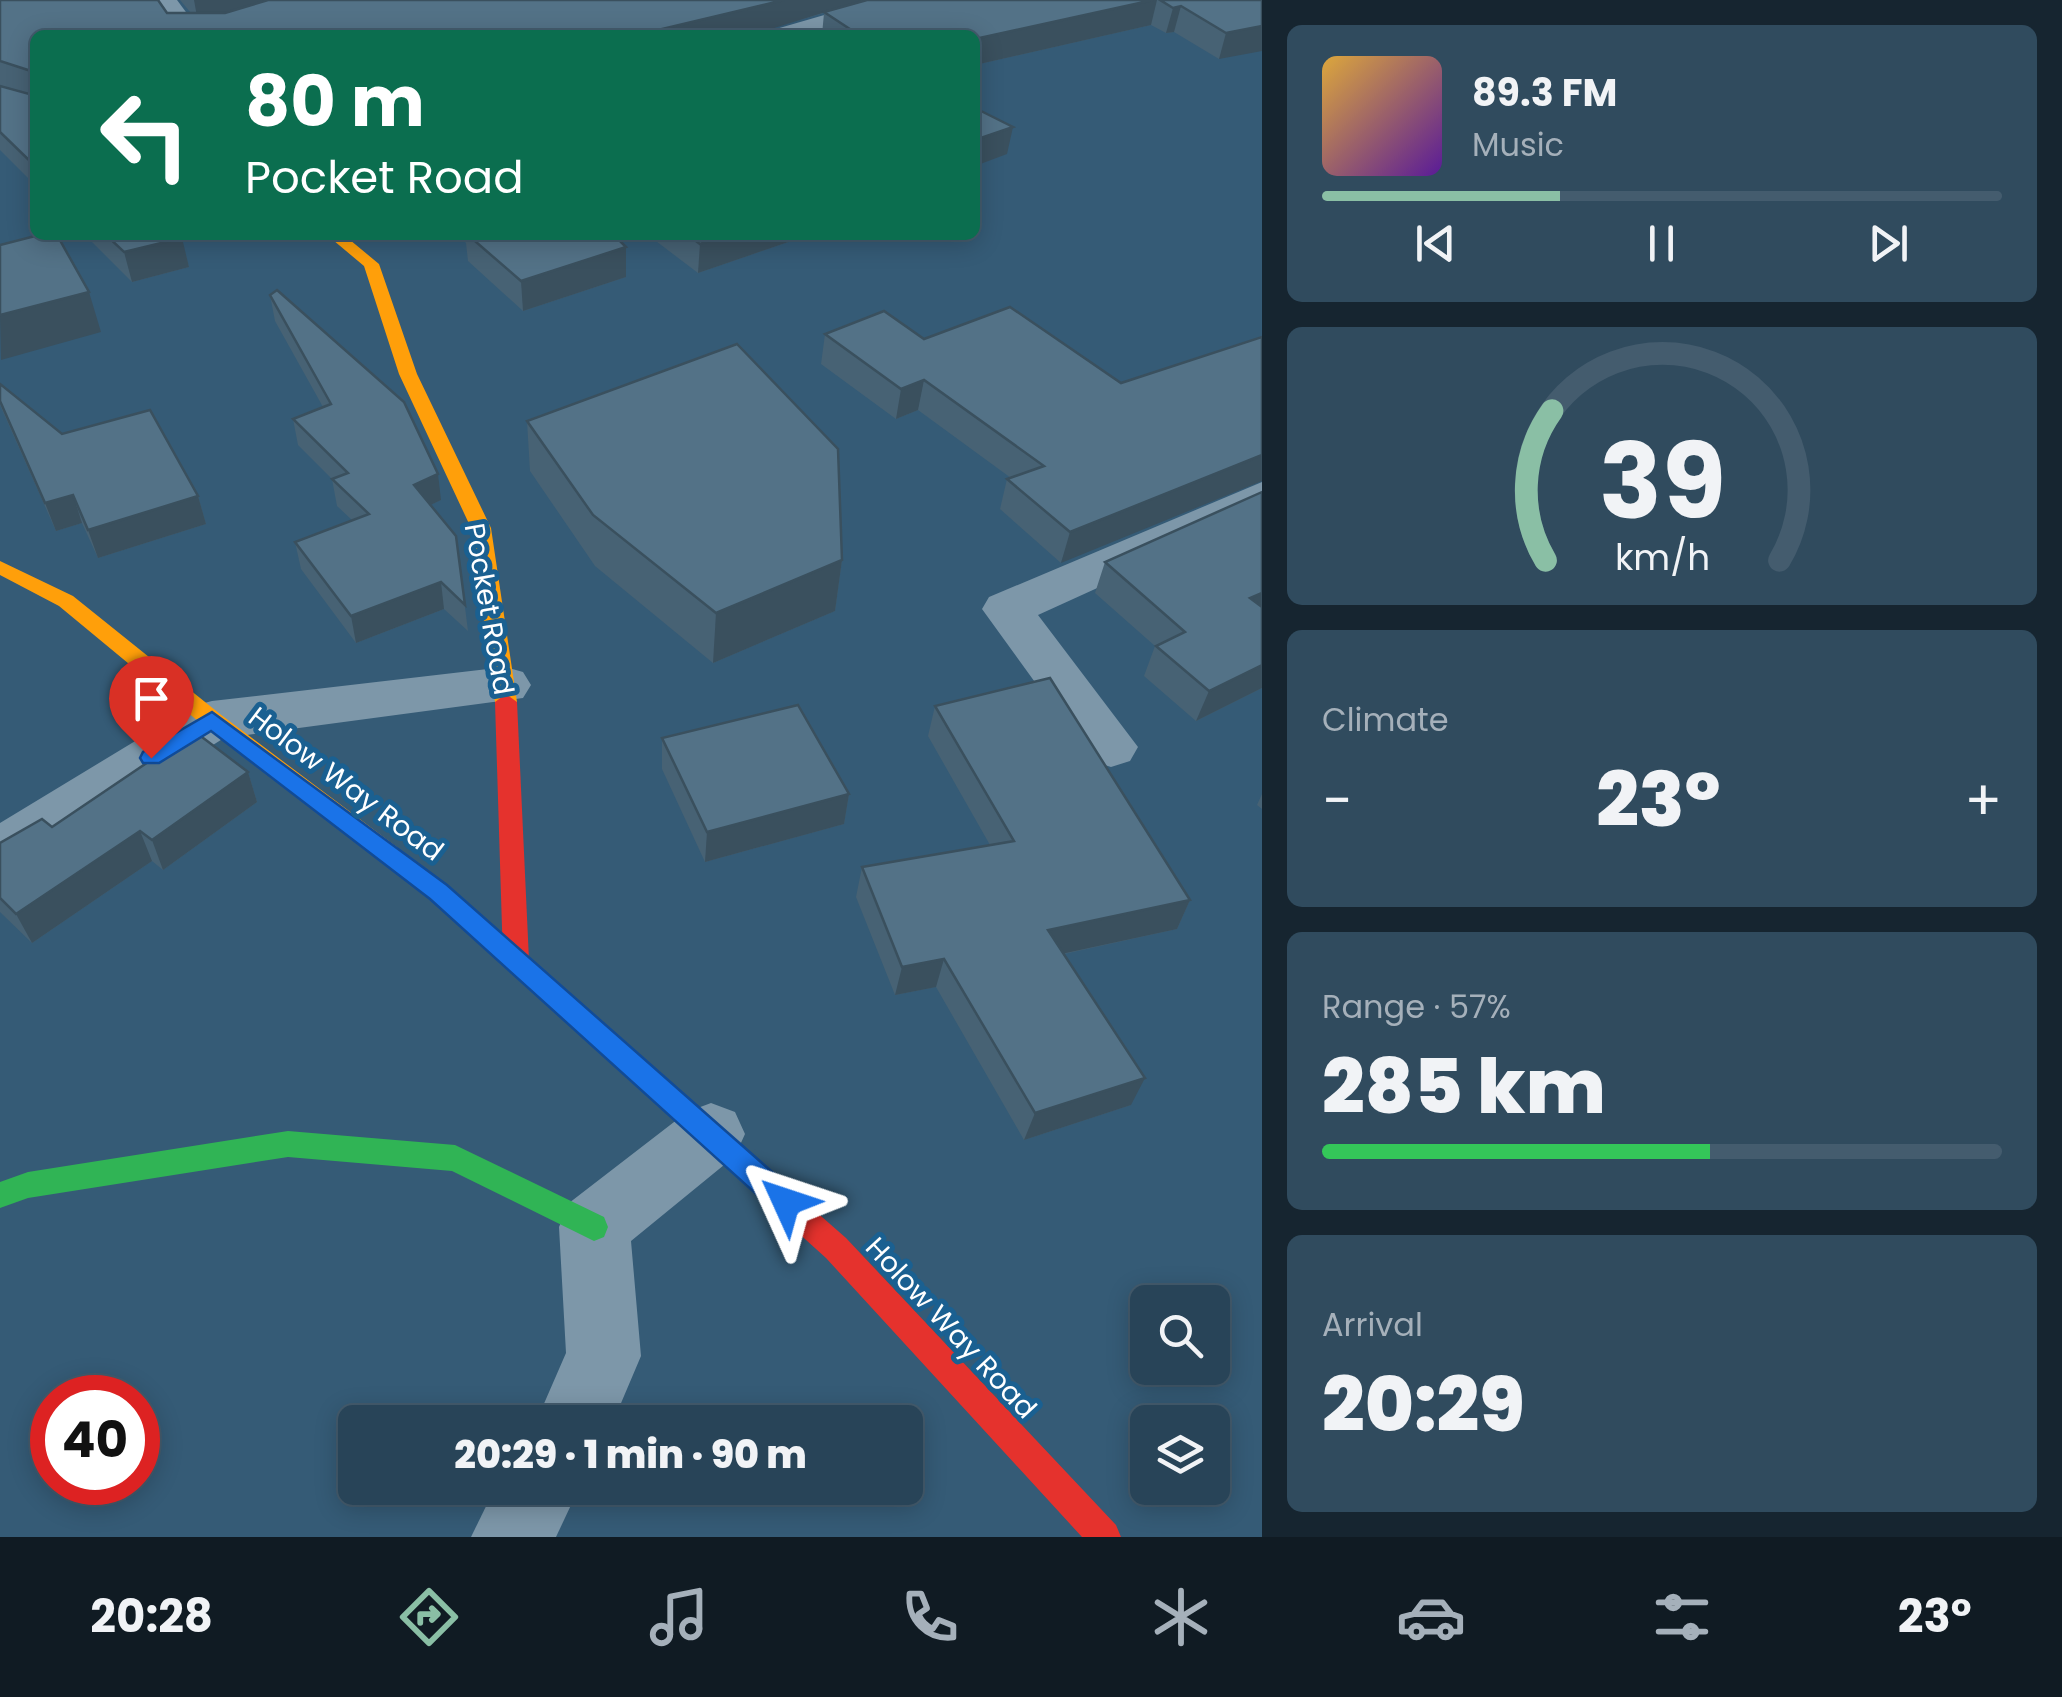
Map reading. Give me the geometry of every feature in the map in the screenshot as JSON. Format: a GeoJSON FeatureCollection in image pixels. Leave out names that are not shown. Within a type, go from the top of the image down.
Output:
{"type":"FeatureCollection","features":[{"type":"Feature","properties":{"kind":"street"},"geometry":{"type":"LineString","coordinates":[[162,0],[197,30]]}},
{"type":"Feature","properties":{"kind":"street"},"geometry":{"type":"LineString","coordinates":[[804,30],[908,0]]}},
{"type":"Feature","properties":{"kind":"street","name":"Pocket Road"},"geometry":{"type":"LineString","coordinates":[[341,240],[371,264],[408,374],[481,528],[506,685],[516,960]]}},
{"type":"Feature","properties":{"kind":"street"},"geometry":{"type":"LineString","coordinates":[[1112,747],[1007,609],[1262,496]]}},
{"type":"Feature","properties":{"kind":"street","name":"Holow Way Road"},"geometry":{"type":"LineString","coordinates":[[0,568],[66,601],[212,720],[439,892],[836,1248],[1104,1537]]}},
{"type":"Feature","properties":{"kind":"street"},"geometry":{"type":"LineString","coordinates":[[0,852],[212,720],[506,685]]}},
{"type":"Feature","properties":{"kind":"street"},"geometry":{"type":"LineString","coordinates":[[594,1228],[711,1134]]}},
{"type":"Feature","properties":{"kind":"street"},"geometry":{"type":"LineString","coordinates":[[0,1195],[28,1185],[288,1144],[455,1158],[594,1228]]}},
{"type":"Feature","properties":{"kind":"street"},"geometry":{"type":"LineString","coordinates":[[582,1405],[604,1356],[594,1228]]}},
{"type":"Feature","properties":{"kind":"street"},"geometry":{"type":"LineString","coordinates":[[512,1537],[530,1505]]}},
{"type":"Feature","properties":{"kind":"building"},"geometry":{"type":"Polygon","coordinates":[[[0,0],[158,0],[167,13],[225,13],[268,0],[784,0],[658,30],[30,30],[30,71],[0,61],[0,0]]]}},
{"type":"Feature","properties":{"kind":"building"},"geometry":{"type":"Polygon","coordinates":[[[867,0],[1153,0],[980,38],[980,30],[851,30],[824,12],[867,0]]]}},
{"type":"Feature","properties":{"kind":"building"},"geometry":{"type":"Polygon","coordinates":[[[1160,0],[1262,0],[1262,26],[1226,33],[1181,6],[1173,8],[1160,0]]]}},
{"type":"Feature","properties":{"kind":"building"},"geometry":{"type":"Polygon","coordinates":[[[30,82],[30,161],[0,132],[0,86],[29,94],[30,82]]]}},
{"type":"Feature","properties":{"kind":"building"},"geometry":{"type":"Polygon","coordinates":[[[980,110],[1013,127],[980,138],[980,110]]]}},
{"type":"Feature","properties":{"kind":"building"},"geometry":{"type":"Polygon","coordinates":[[[30,237],[60,240],[89,292],[0,315],[0,245],[30,237]]]}},
{"type":"Feature","properties":{"kind":"building"},"geometry":{"type":"Polygon","coordinates":[[[111,240],[174,240],[124,252],[111,240]]]}},
{"type":"Feature","properties":{"kind":"building"},"geometry":{"type":"Polygon","coordinates":[[[474,240],[619,240],[626,247],[521,281],[474,240]]]}},
{"type":"Feature","properties":{"kind":"building"},"geometry":{"type":"Polygon","coordinates":[[[277,290],[404,402],[438,474],[414,485],[456,536],[465,605],[441,582],[351,616],[295,542],[369,514],[332,479],[348,473],[293,419],[331,404],[270,295],[277,290]]]}},
{"type":"Feature","properties":{"kind":"building"},"geometry":{"type":"Polygon","coordinates":[[[1010,307],[1121,383],[1262,337],[1262,455],[1070,532],[1007,479],[1044,466],[924,380],[901,389],[825,334],[884,311],[924,339],[1010,307]]]}},
{"type":"Feature","properties":{"kind":"building"},"geometry":{"type":"Polygon","coordinates":[[[737,344],[838,449],[842,560],[716,613],[593,515],[527,421],[737,344]]]}},
{"type":"Feature","properties":{"kind":"building"},"geometry":{"type":"Polygon","coordinates":[[[0,384],[62,434],[150,410],[198,496],[88,530],[73,495],[45,503],[0,401],[0,384]]]}},
{"type":"Feature","properties":{"kind":"building"},"geometry":{"type":"Polygon","coordinates":[[[1262,492],[1262,593],[1250,598],[1262,607],[1262,665],[1209,691],[1156,646],[1185,632],[1105,562],[1262,492]]]}},
{"type":"Feature","properties":{"kind":"building"},"geometry":{"type":"Polygon","coordinates":[[[1050,678],[1190,900],[1048,930],[1145,1078],[1035,1113],[944,959],[902,967],[862,867],[1014,841],[935,706],[1050,678]]]}},
{"type":"Feature","properties":{"kind":"building"},"geometry":{"type":"Polygon","coordinates":[[[798,705],[849,794],[707,832],[662,738],[798,705]]]}},
{"type":"Feature","properties":{"kind":"building"},"geometry":{"type":"Polygon","coordinates":[[[194,731],[248,772],[152,840],[140,831],[16,914],[0,898],[0,843],[42,819],[52,827],[194,731]]]}},
{"type":"Feature","properties":{"kind":"traffic: fast"},"geometry":{"type":"LineString","coordinates":[[389,854],[439,892],[763,1183]]}},
{"type":"Feature","properties":{"kind":"traffic: fast"},"geometry":{"type":"LineString","coordinates":[[0,1195],[28,1185],[288,1144],[455,1158],[594,1227]]}},
{"type":"Feature","properties":{"kind":"traffic: slow"},"geometry":{"type":"LineString","coordinates":[[341,240],[371,264],[408,374],[481,528],[506,702]]}},
{"type":"Feature","properties":{"kind":"traffic: slow"},"geometry":{"type":"LineString","coordinates":[[0,567],[66,601],[212,720],[389,854]]}},
{"type":"Feature","properties":{"kind":"traffic: jam"},"geometry":{"type":"LineString","coordinates":[[506,702],[516,960]]}},
{"type":"Feature","properties":{"kind":"traffic: jam"},"geometry":{"type":"LineString","coordinates":[[763,1183],[836,1248],[1104,1537]]}},
{"type":"Feature","properties":{"kind":"route"},"geometry":{"type":"LineString","coordinates":[[151,758],[212,720],[439,892],[786,1202]]}}]}
